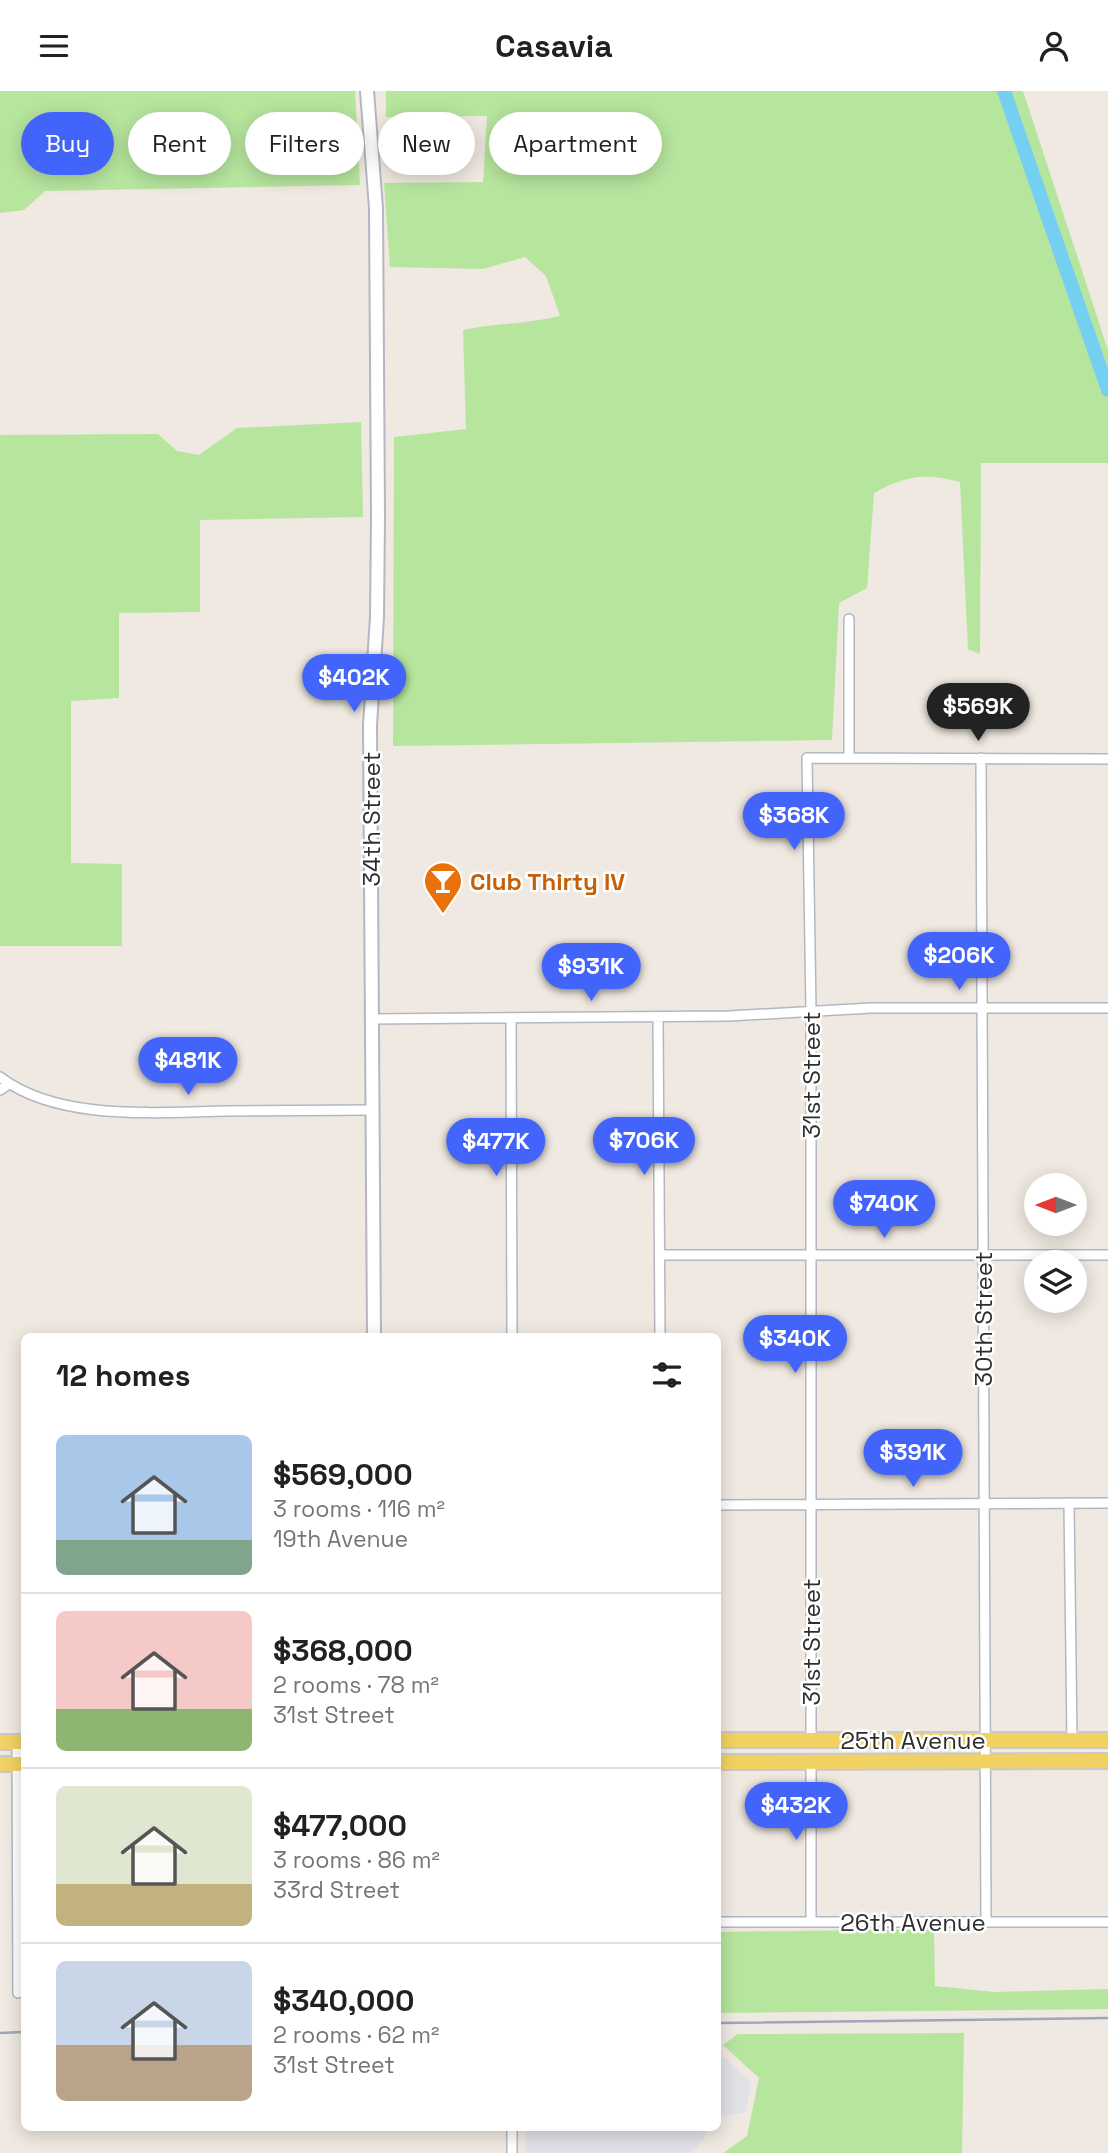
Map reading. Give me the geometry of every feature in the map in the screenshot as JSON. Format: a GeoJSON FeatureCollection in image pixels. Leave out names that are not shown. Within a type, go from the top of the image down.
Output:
{"type":"FeatureCollection","features":[{"type":"Feature","properties":{"kind":"main road","name":"25th Avenue"},"geometry":{"type":"LineString","coordinates":[[721,1741],[1108,1740]]}},
{"type":"Feature","properties":{"kind":"main road"},"geometry":{"type":"LineString","coordinates":[[0,1742],[21,1742]]}},
{"type":"Feature","properties":{"kind":"main road","name":"25th Avenue"},"geometry":{"type":"LineString","coordinates":[[721,1762],[1108,1761]]}},
{"type":"Feature","properties":{"kind":"main road"},"geometry":{"type":"LineString","coordinates":[[0,1764],[21,1764]]}},
{"type":"Feature","properties":{"kind":"street","name":"34th Street"},"geometry":{"type":"LineString","coordinates":[[367,91],[376,208],[378,517],[377,617],[370,725],[374,1333]]}},
{"type":"Feature","properties":{"kind":"street"},"geometry":{"type":"LineString","coordinates":[[849,619],[849,758],[1108,759]]}},
{"type":"Feature","properties":{"kind":"street","name":"31st Street"},"geometry":{"type":"LineString","coordinates":[[811,1740],[811,1011],[807,758],[849,758]]}},
{"type":"Feature","properties":{"kind":"street","name":"30th Street"},"geometry":{"type":"LineString","coordinates":[[981,758],[986,1922]]}},
{"type":"Feature","properties":{"kind":"street"},"geometry":{"type":"LineString","coordinates":[[372,1019],[658,1017],[982,1007],[1108,1008]]}},
{"type":"Feature","properties":{"kind":"street"},"geometry":{"type":"LineString","coordinates":[[658,1017],[660,1333]]}},
{"type":"Feature","properties":{"kind":"street"},"geometry":{"type":"LineString","coordinates":[[511,1019],[512,1333]]}},
{"type":"Feature","properties":{"kind":"street"},"geometry":{"type":"LineString","coordinates":[[0,1077],[9,1084],[58,1102],[133,1113],[372,1110]]}},
{"type":"Feature","properties":{"kind":"street"},"geometry":{"type":"LineString","coordinates":[[0,1090],[9,1084]]}},
{"type":"Feature","properties":{"kind":"street"},"geometry":{"type":"LineString","coordinates":[[660,1255],[1108,1255]]}},
{"type":"Feature","properties":{"kind":"street"},"geometry":{"type":"LineString","coordinates":[[1069,1503],[1072,1740]]}},
{"type":"Feature","properties":{"kind":"street"},"geometry":{"type":"LineString","coordinates":[[721,1505],[1108,1503]]}},
{"type":"Feature","properties":{"kind":"street"},"geometry":{"type":"LineString","coordinates":[[18,1993],[21,1742]]}},
{"type":"Feature","properties":{"kind":"street"},"geometry":{"type":"LineString","coordinates":[[811,1761],[811,1922]]}},
{"type":"Feature","properties":{"kind":"street","name":"26th Avenue"},"geometry":{"type":"LineString","coordinates":[[721,1922],[1108,1922]]}},
{"type":"Feature","properties":{"kind":"street"},"geometry":{"type":"LineString","coordinates":[[512,2131],[512,2153]]}},
{"type":"Feature","properties":{"kind":"shaded area"},"geometry":{"type":"Polygon","coordinates":[[[721,2057],[751,2082],[746,2112],[721,2116],[721,2057]]]}},
{"type":"Feature","properties":{"kind":"shaded area"},"geometry":{"type":"Polygon","coordinates":[[[525,2131],[707,2131],[692,2153],[525,2153],[525,2131]]]}},
{"type":"Feature","properties":{"kind":"green space"},"geometry":{"type":"Polygon","coordinates":[[[0,91],[355,91],[356,112],[245,112],[245,175],[359,175],[360,185],[45,191],[24,210],[0,213],[0,91]]]}},
{"type":"Feature","properties":{"kind":"green space"},"geometry":{"type":"Polygon","coordinates":[[[386,91],[1023,91],[1108,350],[1108,463],[981,463],[980,654],[968,649],[960,482],[936,477],[916,477],[896,482],[874,493],[867,588],[839,603],[832,740],[393,746],[394,437],[466,429],[463,330],[560,316],[546,276],[525,257],[483,269],[390,267],[384,183],[483,182],[487,116],[475,116],[475,112],[386,112],[386,91]]]}},
{"type":"Feature","properties":{"kind":"green space"},"geometry":{"type":"Polygon","coordinates":[[[361,422],[363,517],[200,520],[200,612],[119,613],[119,698],[71,701],[71,863],[122,864],[122,946],[0,946],[0,435],[158,434],[177,451],[199,455],[237,428],[361,422]]]}},
{"type":"Feature","properties":{"kind":"green space"},"geometry":{"type":"Polygon","coordinates":[[[934,1929],[935,1986],[994,1992],[1108,1989],[1108,2009],[721,2013],[721,1932],[934,1929]]]}},
{"type":"Feature","properties":{"kind":"green space"},"geometry":{"type":"Polygon","coordinates":[[[964,2033],[962,2153],[723,2153],[747,2136],[759,2078],[723,2045],[738,2034],[964,2033]]]}},
{"type":"Feature","properties":{"kind":"waterway"},"geometry":{"type":"LineString","coordinates":[[1004,91],[1108,390]]}},
{"type":"Feature","properties":{"kind":"railway"},"geometry":{"type":"LineString","coordinates":[[721,2023],[1108,2018]]}},
{"type":"Feature","properties":{"kind":"railway"},"geometry":{"type":"LineString","coordinates":[[0,2033],[21,2032]]}},
{"type":"Feature","properties":{"kind":"place","name":"Club Thirty IV"},"geometry":{"type":"Point","coordinates":[443,915]}}]}
